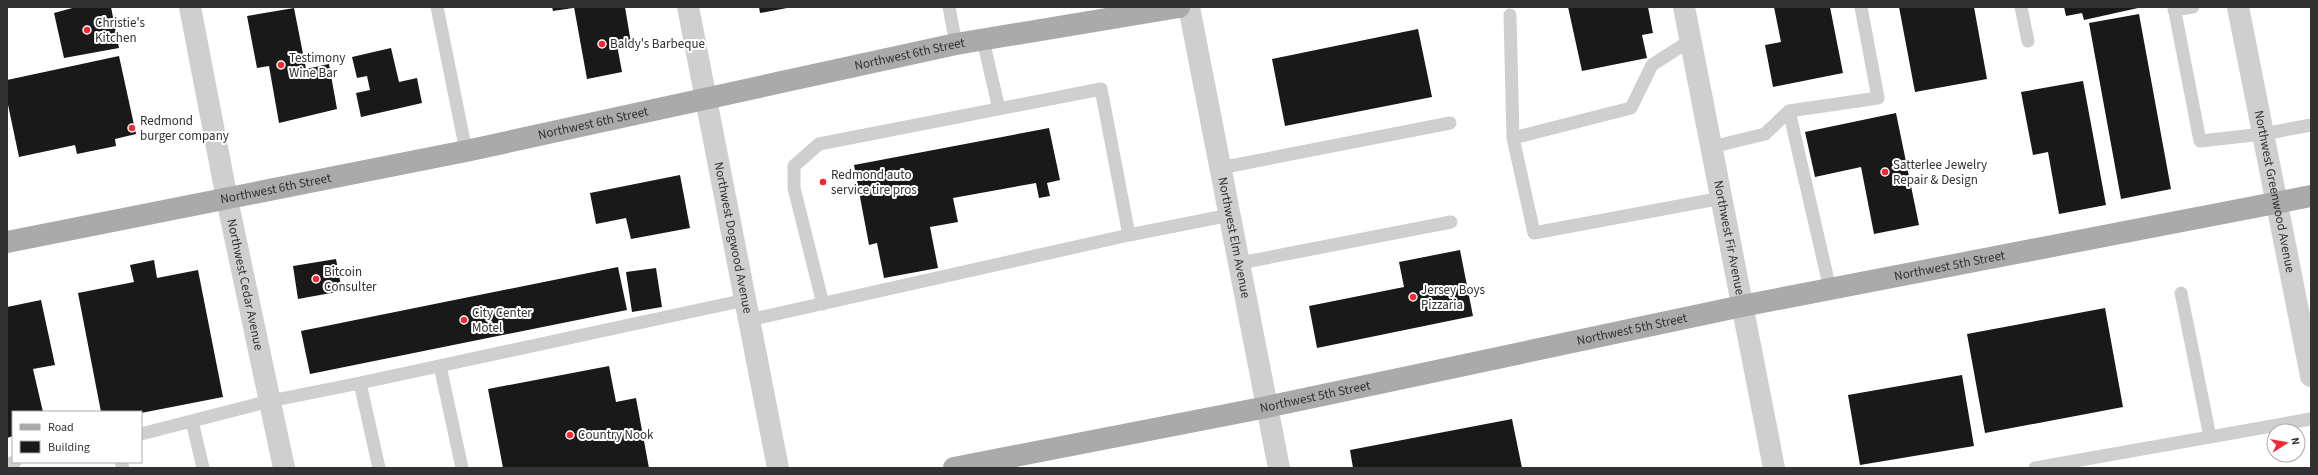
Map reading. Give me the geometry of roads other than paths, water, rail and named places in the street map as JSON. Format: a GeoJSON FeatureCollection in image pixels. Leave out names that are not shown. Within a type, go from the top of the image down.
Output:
{"type":"FeatureCollection","features":[{"type":"Feature","properties":{"kind":"main road","name":"Northwest 6th Street"},"geometry":{"type":"LineString","coordinates":[[7,242],[227,200],[466,151],[706,100],[956,44],[1179,7]]}},
{"type":"Feature","properties":{"kind":"main road","name":"Northwest 5th Street"},"geometry":{"type":"LineString","coordinates":[[954,468],[1267,407],[1742,306],[2311,196]]}},
{"type":"Feature","properties":{"kind":"street","name":"Northwest Cedar Avenue"},"geometry":{"type":"LineString","coordinates":[[190,7],[227,200],[284,468]]}},
{"type":"Feature","properties":{"kind":"street","name":"Northwest Dogwood Avenue"},"geometry":{"type":"LineString","coordinates":[[688,7],[778,468]]}},
{"type":"Feature","properties":{"kind":"street","name":"Northwest Elm Avenue"},"geometry":{"type":"LineString","coordinates":[[1189,7],[1279,468]]}},
{"type":"Feature","properties":{"kind":"street","name":"Northwest Fir Avenue"},"geometry":{"type":"LineString","coordinates":[[1684,7],[1774,468]]}},
{"type":"Feature","properties":{"kind":"street","name":"Northwest Greenwood Avenue"},"geometry":{"type":"LineString","coordinates":[[2238,7],[2311,376]]}},
{"type":"Feature","properties":{"kind":"lane"},"geometry":{"type":"LineString","coordinates":[[437,7],[466,151]]}},
{"type":"Feature","properties":{"kind":"lane"},"geometry":{"type":"LineString","coordinates":[[949,7],[956,44]]}},
{"type":"Feature","properties":{"kind":"lane"},"geometry":{"type":"LineString","coordinates":[[1712,147],[1765,134],[1789,111],[1878,98],[1861,7]]}},
{"type":"Feature","properties":{"kind":"lane"},"geometry":{"type":"LineString","coordinates":[[2021,7],[2028,41]]}},
{"type":"Feature","properties":{"kind":"lane"},"geometry":{"type":"LineString","coordinates":[[2193,7],[2174,9],[2200,141],[2263,134],[2311,125]]}},
{"type":"Feature","properties":{"kind":"lane"},"geometry":{"type":"LineString","coordinates":[[1510,15],[1513,138],[1534,233],[1722,198]]}},
{"type":"Feature","properties":{"kind":"lane"},"geometry":{"type":"LineString","coordinates":[[983,40],[999,109]]}},
{"type":"Feature","properties":{"kind":"lane"},"geometry":{"type":"LineString","coordinates":[[1513,138],[1631,108],[1652,65],[1691,40]]}},
{"type":"Feature","properties":{"kind":"lane"},"geometry":{"type":"LineString","coordinates":[[823,304],[794,188],[794,166],[819,144],[1101,89],[1130,235]]}},
{"type":"Feature","properties":{"kind":"lane"},"geometry":{"type":"LineString","coordinates":[[1789,111],[1830,289]]}},
{"type":"Feature","properties":{"kind":"lane"},"geometry":{"type":"LineString","coordinates":[[1220,168],[1450,122]]}},
{"type":"Feature","properties":{"kind":"lane"},"geometry":{"type":"LineString","coordinates":[[142,434],[270,401],[440,366],[747,310],[823,304],[1130,235],[1230,215]]}},
{"type":"Feature","properties":{"kind":"lane"},"geometry":{"type":"LineString","coordinates":[[1240,264],[1451,222]]}},
{"type":"Feature","properties":{"kind":"lane"},"geometry":{"type":"LineString","coordinates":[[2181,293],[2210,437]]}},
{"type":"Feature","properties":{"kind":"lane"},"geometry":{"type":"LineString","coordinates":[[440,366],[462,468]]}},
{"type":"Feature","properties":{"kind":"lane"},"geometry":{"type":"LineString","coordinates":[[360,383],[379,468]]}},
{"type":"Feature","properties":{"kind":"lane"},"geometry":{"type":"LineString","coordinates":[[2035,468],[2097,463],[2210,437],[2311,419]]}},
{"type":"Feature","properties":{"kind":"lane"},"geometry":{"type":"LineString","coordinates":[[192,421],[203,468]]}},
{"type":"Feature","properties":{"kind":"place","name":"Christie's Kitchen"},"geometry":{"type":"Point","coordinates":[87,30]}},
{"type":"Feature","properties":{"kind":"place","name":"Baldy's Barbeque"},"geometry":{"type":"Point","coordinates":[602,44]}},
{"type":"Feature","properties":{"kind":"place","name":"Testimony Wine Bar"},"geometry":{"type":"Point","coordinates":[281,65]}},
{"type":"Feature","properties":{"kind":"place","name":"Redmond burger company"},"geometry":{"type":"Point","coordinates":[132,128]}},
{"type":"Feature","properties":{"kind":"place","name":"Satterlee Jewelry Repair & Design"},"geometry":{"type":"Point","coordinates":[1885,172]}},
{"type":"Feature","properties":{"kind":"place","name":"Redmond auto service tire pros"},"geometry":{"type":"Point","coordinates":[823,182]}},
{"type":"Feature","properties":{"kind":"place","name":"Bitcoin Consulter"},"geometry":{"type":"Point","coordinates":[316,279]}},
{"type":"Feature","properties":{"kind":"place","name":"Jersey Boys Pizzaria"},"geometry":{"type":"Point","coordinates":[1413,297]}},
{"type":"Feature","properties":{"kind":"place","name":"City Center Motel"},"geometry":{"type":"Point","coordinates":[464,320]}},
{"type":"Feature","properties":{"kind":"place","name":"Country Nook"},"geometry":{"type":"Point","coordinates":[570,435]}}]}
